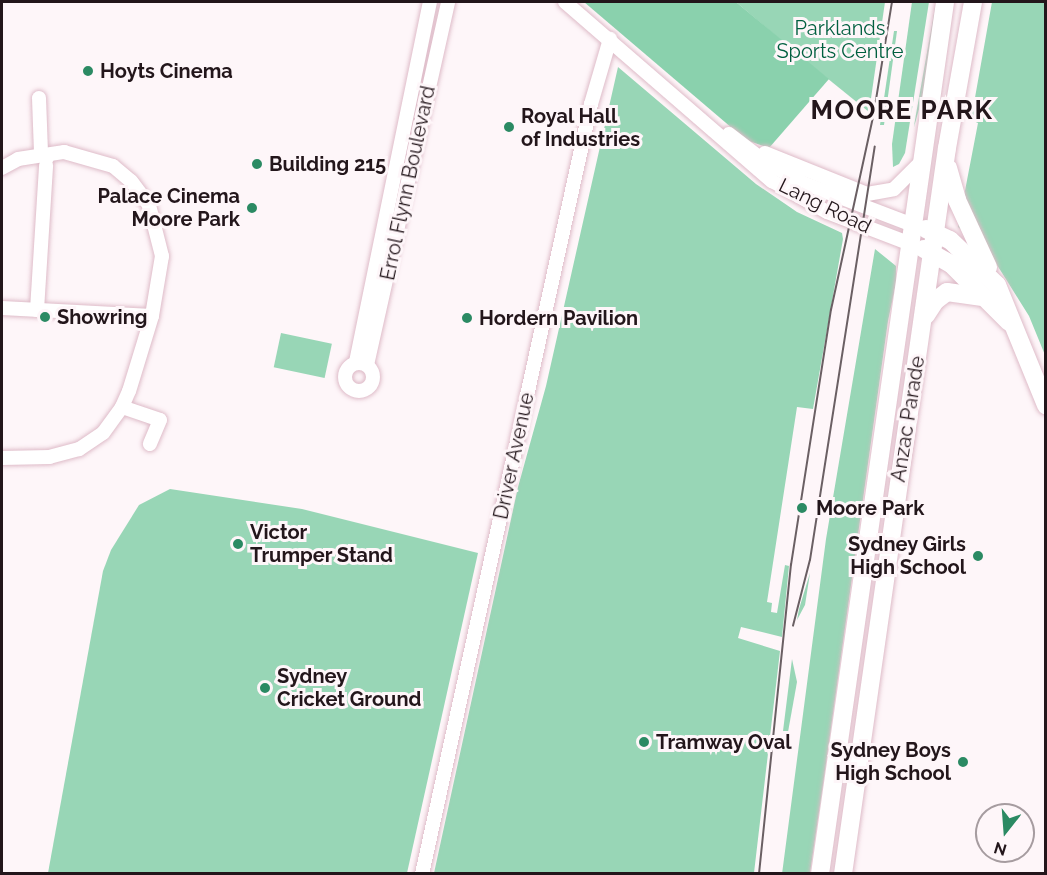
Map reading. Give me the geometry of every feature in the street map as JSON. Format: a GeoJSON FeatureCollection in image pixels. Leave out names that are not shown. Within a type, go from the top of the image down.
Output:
{"type":"FeatureCollection","features":[{"type":"Feature","properties":{"kind":"main road","name":"Anzac Parade"},"geometry":{"type":"LineString","coordinates":[[820,873],[911,244],[920,163],[945,2]]}},
{"type":"Feature","properties":{"kind":"main road","name":"Anzac Parade"},"geometry":{"type":"LineString","coordinates":[[843,873],[923,323],[934,232],[973,2]]}},
{"type":"Feature","properties":{"kind":"main road"},"geometry":{"type":"LineString","coordinates":[[947,148],[952,186],[997,285],[1010,324],[1046,405]]}},
{"type":"Feature","properties":{"kind":"main road"},"geometry":{"type":"LineString","coordinates":[[913,225],[934,232],[971,258],[997,285]]}},
{"type":"Feature","properties":{"kind":"main road"},"geometry":{"type":"LineString","coordinates":[[911,244],[951,264],[1010,324]]}},
{"type":"Feature","properties":{"kind":"main road"},"geometry":{"type":"LineString","coordinates":[[923,323],[935,301],[947,292],[981,297]]}},
{"type":"Feature","properties":{"kind":"street","name":"Errol Flynn Boulevard"},"geometry":{"type":"LineString","coordinates":[[430,2],[362,364],[448,2]]}},
{"type":"Feature","properties":{"kind":"street","name":"Lang Road"},"geometry":{"type":"LineString","coordinates":[[565,2],[693,109],[747,161],[791,193],[911,244]]}},
{"type":"Feature","properties":{"kind":"street","name":"Driver Avenue"},"geometry":{"type":"LineString","coordinates":[[422,873],[591,104],[610,39]]}},
{"type":"Feature","properties":{"kind":"street"},"geometry":{"type":"LineString","coordinates":[[37,310],[45,159],[39,98]]}},
{"type":"Feature","properties":{"kind":"street","name":"Lang Road"},"geometry":{"type":"LineString","coordinates":[[693,109],[803,183],[913,225]]}},
{"type":"Feature","properties":{"kind":"street"},"geometry":{"type":"LineString","coordinates":[[741,142],[867,194],[894,189],[920,163]]}},
{"type":"Feature","properties":{"kind":"street"},"geometry":{"type":"LineString","coordinates":[[2,168],[45,159],[88,156],[113,166],[131,181],[149,205],[162,256],[152,316],[122,407],[103,433],[79,449],[50,457],[2,458]]}},
{"type":"Feature","properties":{"kind":"street"},"geometry":{"type":"LineString","coordinates":[[2,308],[152,316]]}},
{"type":"Feature","properties":{"kind":"street"},"geometry":{"type":"LineString","coordinates":[[122,407],[160,420],[150,444]]}},
{"type":"Feature","properties":{"kind":"green space"},"geometry":{"type":"Polygon","coordinates":[[[584,2],[736,2],[829,79],[769,148],[746,140],[584,2]]]}},
{"type":"Feature","properties":{"kind":"green space","name":"Parklands Sports Centre"},"geometry":{"type":"Polygon","coordinates":[[[736,2],[885,2],[869,112],[801,57],[736,2]]]}},
{"type":"Feature","properties":{"kind":"green space"},"geometry":{"type":"Polygon","coordinates":[[[912,2],[929,2],[905,153],[899,164],[893,167],[892,144],[912,2]]]}},
{"type":"Feature","properties":{"kind":"green space"},"geometry":{"type":"Polygon","coordinates":[[[936,2],[925,88],[914,127],[915,120],[936,2]]]}},
{"type":"Feature","properties":{"kind":"green space"},"geometry":{"type":"Polygon","coordinates":[[[992,2],[1045,2],[1045,355],[1029,316],[992,257],[958,227],[978,123],[971,120],[992,2]]]}},
{"type":"Feature","properties":{"kind":"green space"},"geometry":{"type":"Polygon","coordinates":[[[894,31],[897,31],[884,125],[880,125],[894,31]]]}},
{"type":"Feature","properties":{"kind":"green space"},"geometry":{"type":"Polygon","coordinates":[[[618,67],[756,184],[797,212],[842,233],[843,239],[813,409],[797,407],[767,602],[772,603],[771,612],[777,613],[785,565],[789,566],[782,637],[741,627],[738,638],[780,651],[754,873],[434,873],[518,487],[546,386],[618,67]]]}},
{"type":"Feature","properties":{"kind":"green space"},"geometry":{"type":"Polygon","coordinates":[[[875,249],[896,266],[896,283],[888,321],[810,873],[782,874],[826,539],[875,249]]]}},
{"type":"Feature","properties":{"kind":"green space"},"geometry":{"type":"Polygon","coordinates":[[[281,333],[332,344],[325,378],[274,367],[281,333]]]}},
{"type":"Feature","properties":{"kind":"green space","name":"Sydney Cricket Ground"},"geometry":{"type":"Polygon","coordinates":[[[170,489],[302,509],[478,553],[407,873],[48,873],[103,571],[111,550],[139,505],[170,489]]]}},
{"type":"Feature","properties":{"kind":"green space"},"geometry":{"type":"Polygon","coordinates":[[[810,573],[805,605],[797,620],[799,609],[810,573]]]}},
{"type":"Feature","properties":{"kind":"green space"},"geometry":{"type":"Polygon","coordinates":[[[792,659],[797,682],[788,732],[783,731],[792,659]]]}},
{"type":"Feature","properties":{"kind":"tram line"},"geometry":{"type":"LineString","coordinates":[[759,874],[791,565],[831,310],[873,118],[892,2]]}},
{"type":"Feature","properties":{"kind":"tram line"},"geometry":{"type":"LineString","coordinates":[[793,626],[810,560],[875,147]]}},
{"type":"Feature","properties":{"kind":"place","name":"Hoyts Cinema"},"geometry":{"type":"Point","coordinates":[88,71]}},
{"type":"Feature","properties":{"kind":"place","name":"Royal Hall of Industries"},"geometry":{"type":"Point","coordinates":[509,127]}},
{"type":"Feature","properties":{"kind":"place","name":"Building 215"},"geometry":{"type":"Point","coordinates":[257,164]}},
{"type":"Feature","properties":{"kind":"place","name":"Palace Cinema Moore Park"},"geometry":{"type":"Point","coordinates":[252,208]}},
{"type":"Feature","properties":{"kind":"place","name":"Showring"},"geometry":{"type":"Point","coordinates":[45,317]}},
{"type":"Feature","properties":{"kind":"place","name":"Hordern Pavilion"},"geometry":{"type":"Point","coordinates":[467,318]}},
{"type":"Feature","properties":{"kind":"place","name":"Moore Park"},"geometry":{"type":"Point","coordinates":[802,508]}},
{"type":"Feature","properties":{"kind":"place","name":"Victor Trumper Stand"},"geometry":{"type":"Point","coordinates":[238,544]}},
{"type":"Feature","properties":{"kind":"place","name":"Sydney Girls High School"},"geometry":{"type":"Point","coordinates":[978,556]}},
{"type":"Feature","properties":{"kind":"place","name":"Sydney Cricket Ground"},"geometry":{"type":"Point","coordinates":[265,688]}},
{"type":"Feature","properties":{"kind":"place","name":"Tramway Oval"},"geometry":{"type":"Point","coordinates":[644,742]}},
{"type":"Feature","properties":{"kind":"place","name":"Sydney Boys High School"},"geometry":{"type":"Point","coordinates":[963,762]}},
{"type":"Feature","properties":{"kind":"district","name":"MOORE PARK"},"geometry":{"type":"Point","coordinates":[902,111]}}]}
